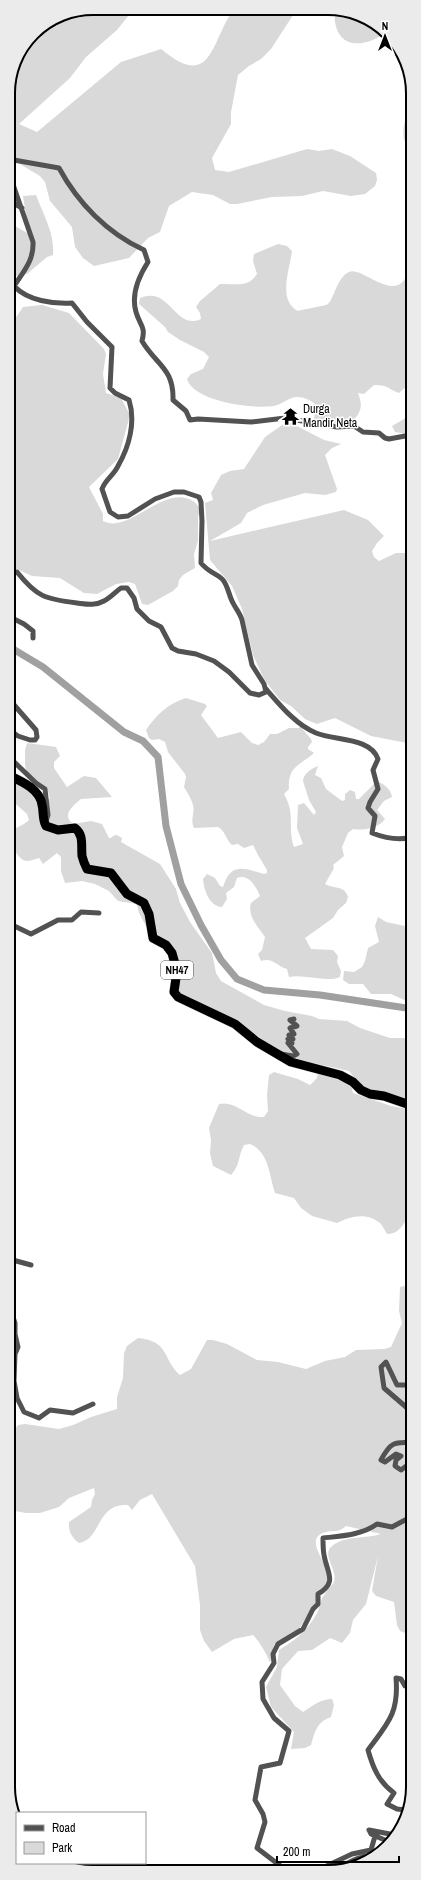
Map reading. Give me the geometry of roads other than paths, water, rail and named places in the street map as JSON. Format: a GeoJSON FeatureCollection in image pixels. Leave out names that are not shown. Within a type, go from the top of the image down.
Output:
{"type":"FeatureCollection","features":[{"type":"Feature","properties":{"kind":"highway"},"geometry":{"type":"LineString","coordinates":[[15,779],[38,794],[42,803],[45,823]]}},
{"type":"Feature","properties":{"kind":"highway","name":"NH47"},"geometry":{"type":"LineString","coordinates":[[45,823],[46,826],[58,830],[75,828],[79,832],[82,840],[82,858],[87,869],[111,873],[127,894],[144,902],[149,914],[153,938],[166,945],[172,953],[177,971],[174,992],[178,997],[235,1024],[257,1042],[291,1062],[340,1075],[353,1082],[361,1090],[370,1094],[384,1096],[406,1104]]}},
{"type":"Feature","properties":{"kind":"street"},"geometry":{"type":"LineString","coordinates":[[15,160],[59,168],[66,181],[106,227],[125,241],[144,250],[148,262],[141,273],[136,289],[135,301],[136,312],[143,326],[144,332],[142,341],[148,351],[163,367],[174,389],[173,400],[186,411],[190,420],[198,419],[250,422],[285,418],[337,427],[354,426],[363,432],[378,432],[385,438],[406,436]]}},
{"type":"Feature","properties":{"kind":"street"},"geometry":{"type":"LineString","coordinates":[[15,189],[33,242],[33,251],[27,269],[15,285]]}},
{"type":"Feature","properties":{"kind":"street"},"geometry":{"type":"LineString","coordinates":[[15,204],[22,208]]}},
{"type":"Feature","properties":{"kind":"street"},"geometry":{"type":"LineString","coordinates":[[15,287],[20,293],[44,301],[72,303],[87,322],[112,347],[110,388],[115,393],[129,400],[132,411],[131,429],[126,449],[118,467],[102,489],[110,512],[118,517],[128,516],[155,499],[174,492],[184,492],[199,497],[202,502],[201,563],[209,572],[222,578],[225,582],[233,605],[240,613],[252,665],[266,689],[300,724],[316,733],[363,744],[370,747],[376,753],[378,759],[373,770],[378,789],[368,808],[375,816],[372,833],[395,839],[406,839]]}},
{"type":"Feature","properties":{"kind":"street"},"geometry":{"type":"LineString","coordinates":[[15,572],[17,572],[20,578],[43,597],[60,602],[89,605],[98,604],[105,601],[121,588],[127,588],[134,598],[137,610],[152,623],[161,627],[172,648],[178,651],[196,654],[214,661],[229,672],[250,693],[262,694],[266,689]]}},
{"type":"Feature","properties":{"kind":"street"},"geometry":{"type":"LineString","coordinates":[[15,620],[33,631],[34,638]]}},
{"type":"Feature","properties":{"kind":"street"},"geometry":{"type":"LineString","coordinates":[[15,706],[36,730],[37,737],[35,740],[30,740],[15,732]]}},
{"type":"Feature","properties":{"kind":"street"},"geometry":{"type":"LineString","coordinates":[[15,763],[36,783],[45,789],[48,815],[45,823]]}},
{"type":"Feature","properties":{"kind":"street"},"geometry":{"type":"LineString","coordinates":[[15,926],[32,934],[58,920],[72,920],[81,912],[99,913]]}},
{"type":"Feature","properties":{"kind":"street"},"geometry":{"type":"LineString","coordinates":[[278,1054],[292,1056],[297,1054],[288,1043],[292,1043],[288,1039],[293,1039],[289,1035],[294,1034],[290,1028],[297,1026],[290,1020],[294,1019]]}},
{"type":"Feature","properties":{"kind":"street"},"geometry":{"type":"LineString","coordinates":[[15,1260],[31,1265]]}},
{"type":"Feature","properties":{"kind":"street"},"geometry":{"type":"LineString","coordinates":[[15,1337],[18,1347],[15,1366]]}},
{"type":"Feature","properties":{"kind":"street"},"geometry":{"type":"LineString","coordinates":[[406,1385],[397,1385],[386,1362],[381,1367],[384,1388],[406,1407]]}},
{"type":"Feature","properties":{"kind":"street"},"geometry":{"type":"LineString","coordinates":[[15,1381],[17,1398],[20,1407],[30,1415],[40,1418],[50,1410],[73,1413],[93,1404]]}},
{"type":"Feature","properties":{"kind":"street"},"geometry":{"type":"LineString","coordinates":[[406,1443],[400,1442],[388,1447],[381,1460],[385,1462],[396,1454],[401,1456],[396,1460],[395,1466],[401,1470],[406,1466]]}},
{"type":"Feature","properties":{"kind":"street"},"geometry":{"type":"LineString","coordinates":[[279,1865],[257,1848],[265,1822],[263,1814],[255,1800],[261,1767],[280,1762],[289,1731],[274,1718],[263,1699],[262,1682],[274,1663],[273,1654],[278,1644],[303,1628],[313,1609],[318,1604],[318,1594],[326,1589],[330,1582],[324,1555],[323,1538],[359,1533],[370,1529],[377,1524],[392,1527],[406,1520]]}},
{"type":"Feature","properties":{"kind":"street"},"geometry":{"type":"LineString","coordinates":[[402,1810],[397,1809],[387,1804],[394,1793],[383,1785],[372,1765],[368,1750],[384,1728],[395,1708],[397,1694],[396,1678],[401,1679],[404,1686],[406,1686]]}},
{"type":"Feature","properties":{"kind":"street"},"geometry":{"type":"LineString","coordinates":[[385,1840],[371,1834],[369,1830],[390,1834]]}},
{"type":"Feature","properties":{"kind":"street"},"geometry":{"type":"LineString","coordinates":[[329,1865],[352,1854],[371,1850],[375,1836]]}},
{"type":"Feature","properties":{"kind":"waterway"},"geometry":{"type":"LineString","coordinates":[[15,650],[43,667],[124,732],[143,741],[158,757],[166,826],[181,884],[201,925],[221,960],[237,979],[264,990],[320,995],[406,1008]]}},
{"type":"Feature","properties":{"kind":"place","name":"Durga Mandir Neta"},"geometry":{"type":"Point","coordinates":[290,416]}}]}
